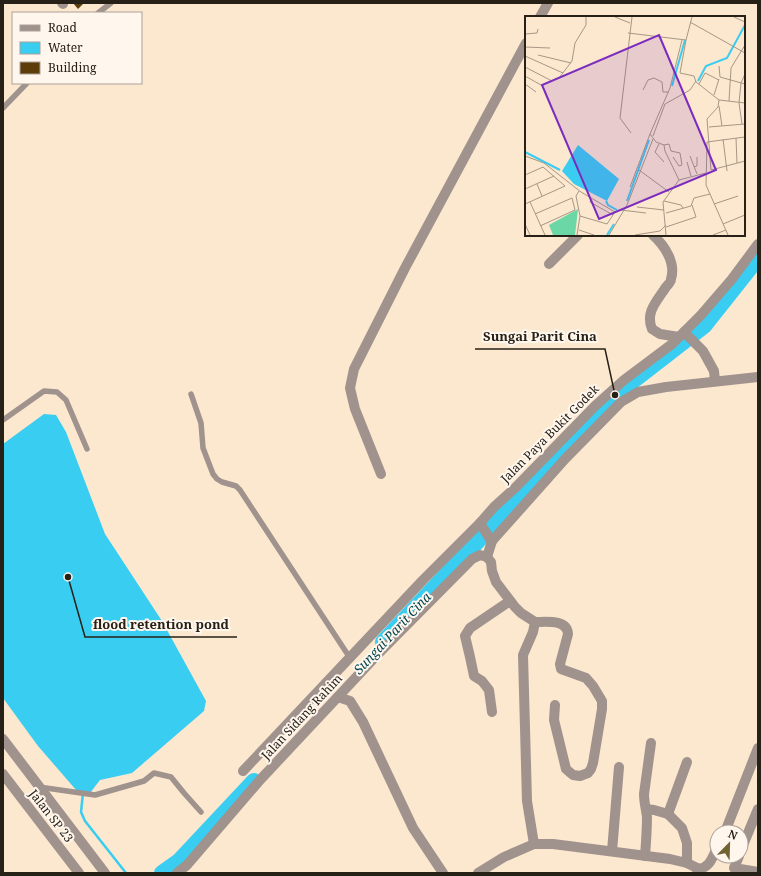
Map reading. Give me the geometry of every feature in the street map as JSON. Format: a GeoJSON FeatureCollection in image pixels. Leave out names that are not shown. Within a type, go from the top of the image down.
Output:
{"type":"FeatureCollection","features":[{"type":"Feature","properties":{"kind":"street"},"geometry":{"type":"LineString","coordinates":[[541,16],[548,3]]}},
{"type":"Feature","properties":{"kind":"street"},"geometry":{"type":"LineString","coordinates":[[381,474],[355,409],[350,388],[354,369],[404,268],[525,45]]}},
{"type":"Feature","properties":{"kind":"street"},"geometry":{"type":"LineString","coordinates":[[550,264],[571,240],[577,236]]}},
{"type":"Feature","properties":{"kind":"street"},"geometry":{"type":"LineString","coordinates":[[654,236],[659,240],[668,254],[673,267],[671,280],[653,306],[650,316],[652,329],[660,334],[686,337],[703,351],[715,377]]}},
{"type":"Feature","properties":{"kind":"street","name":"Jalan Paya Bukit Godek"},"geometry":{"type":"LineString","coordinates":[[243,771],[423,580],[481,524],[494,507],[516,487],[595,406],[624,380],[672,344],[686,337],[701,315],[732,279],[758,244]]}},
{"type":"Feature","properties":{"kind":"street"},"geometry":{"type":"LineString","coordinates":[[490,548],[565,459],[622,402],[638,392],[666,386],[715,377],[758,377]]}},
{"type":"Feature","properties":{"kind":"street"},"geometry":{"type":"LineString","coordinates":[[481,524],[490,548],[492,571],[496,582],[510,601],[522,613],[535,622],[552,622],[565,626],[568,630],[568,634],[560,669],[586,678],[602,701],[593,763],[591,770],[588,773],[580,776],[573,775],[566,769],[554,720],[556,705]]}},
{"type":"Feature","properties":{"kind":"street","name":"Jalan Sidang Rahim"},"geometry":{"type":"LineString","coordinates":[[177,873],[186,865],[260,780],[377,655],[472,559],[490,548]]}},
{"type":"Feature","properties":{"kind":"street"},"geometry":{"type":"LineString","coordinates":[[492,712],[489,690],[482,681],[474,676],[465,636],[470,628],[510,601]]}},
{"type":"Feature","properties":{"kind":"street"},"geometry":{"type":"LineString","coordinates":[[534,844],[527,801],[523,655],[534,632],[535,622]]}},
{"type":"Feature","properties":{"kind":"street"},"geometry":{"type":"LineString","coordinates":[[338,697],[350,701],[363,722],[413,828],[443,873]]}},
{"type":"Feature","properties":{"kind":"street"},"geometry":{"type":"LineString","coordinates":[[4,743],[105,873]]}},
{"type":"Feature","properties":{"kind":"street"},"geometry":{"type":"LineString","coordinates":[[645,856],[647,819],[644,794],[651,743]]}},
{"type":"Feature","properties":{"kind":"street"},"geometry":{"type":"LineString","coordinates":[[728,824],[758,748]]}},
{"type":"Feature","properties":{"kind":"street"},"geometry":{"type":"LineString","coordinates":[[668,814],[687,762]]}},
{"type":"Feature","properties":{"kind":"street"},"geometry":{"type":"LineString","coordinates":[[612,851],[619,767]]}},
{"type":"Feature","properties":{"kind":"street","name":"Jalan SP 23"},"geometry":{"type":"LineString","coordinates":[[3,774],[79,873]]}},
{"type":"Feature","properties":{"kind":"street"},"geometry":{"type":"LineString","coordinates":[[646,809],[668,814],[682,828],[687,843],[687,863]]}},
{"type":"Feature","properties":{"kind":"street"},"geometry":{"type":"LineString","coordinates":[[749,831],[758,809]]}},
{"type":"Feature","properties":{"kind":"street"},"geometry":{"type":"LineString","coordinates":[[478,873],[504,857],[534,844],[553,844],[670,859],[687,863],[698,871],[709,864]]}},
{"type":"Feature","properties":{"kind":"street"},"geometry":{"type":"LineString","coordinates":[[733,871],[758,872]]}},
{"type":"Feature","properties":{"kind":"lane"},"geometry":{"type":"LineString","coordinates":[[99,12],[110,3]]}},
{"type":"Feature","properties":{"kind":"lane"},"geometry":{"type":"LineString","coordinates":[[3,108],[26,84]]}},
{"type":"Feature","properties":{"kind":"lane"},"geometry":{"type":"LineString","coordinates":[[3,420],[44,391],[57,392],[66,400],[87,449]]}},
{"type":"Feature","properties":{"kind":"lane"},"geometry":{"type":"LineString","coordinates":[[191,394],[201,423],[203,448],[213,474],[222,482],[236,486],[240,490],[350,658]]}},
{"type":"Feature","properties":{"kind":"lane"},"geometry":{"type":"LineString","coordinates":[[39,787],[95,795],[144,781],[154,773],[170,777],[201,812]]}},
{"type":"Feature","properties":{"kind":"water"},"geometry":{"type":"Polygon","coordinates":[[[44,414],[56,415],[66,432],[105,534],[162,621],[206,701],[204,711],[132,773],[100,780],[90,793],[77,791],[38,746],[3,698],[3,444],[44,414]]]}},
{"type":"Feature","properties":{"kind":"building"},"geometry":{"type":"Polygon","coordinates":[[[73,3],[84,3],[78,9],[73,3]]]}},
{"type":"Feature","properties":{"kind":"waterway","name":"Sungai Parit Cina"},"geometry":{"type":"LineString","coordinates":[[383,642],[615,395],[704,326],[758,258]]}},
{"type":"Feature","properties":{"kind":"waterway","name":"Sungai Parit Cina"},"geometry":{"type":"LineString","coordinates":[[162,873],[179,861],[254,781]]}},
{"type":"Feature","properties":{"kind":"waterway"},"geometry":{"type":"LineString","coordinates":[[83,793],[81,812],[85,821],[126,873]]}},
{"type":"Feature","properties":{"kind":"place","name":"Sungai Parit Cina"},"geometry":{"type":"Point","coordinates":[615,395]}},
{"type":"Feature","properties":{"kind":"place","name":"flood retention pond"},"geometry":{"type":"Point","coordinates":[68,577]}}]}
